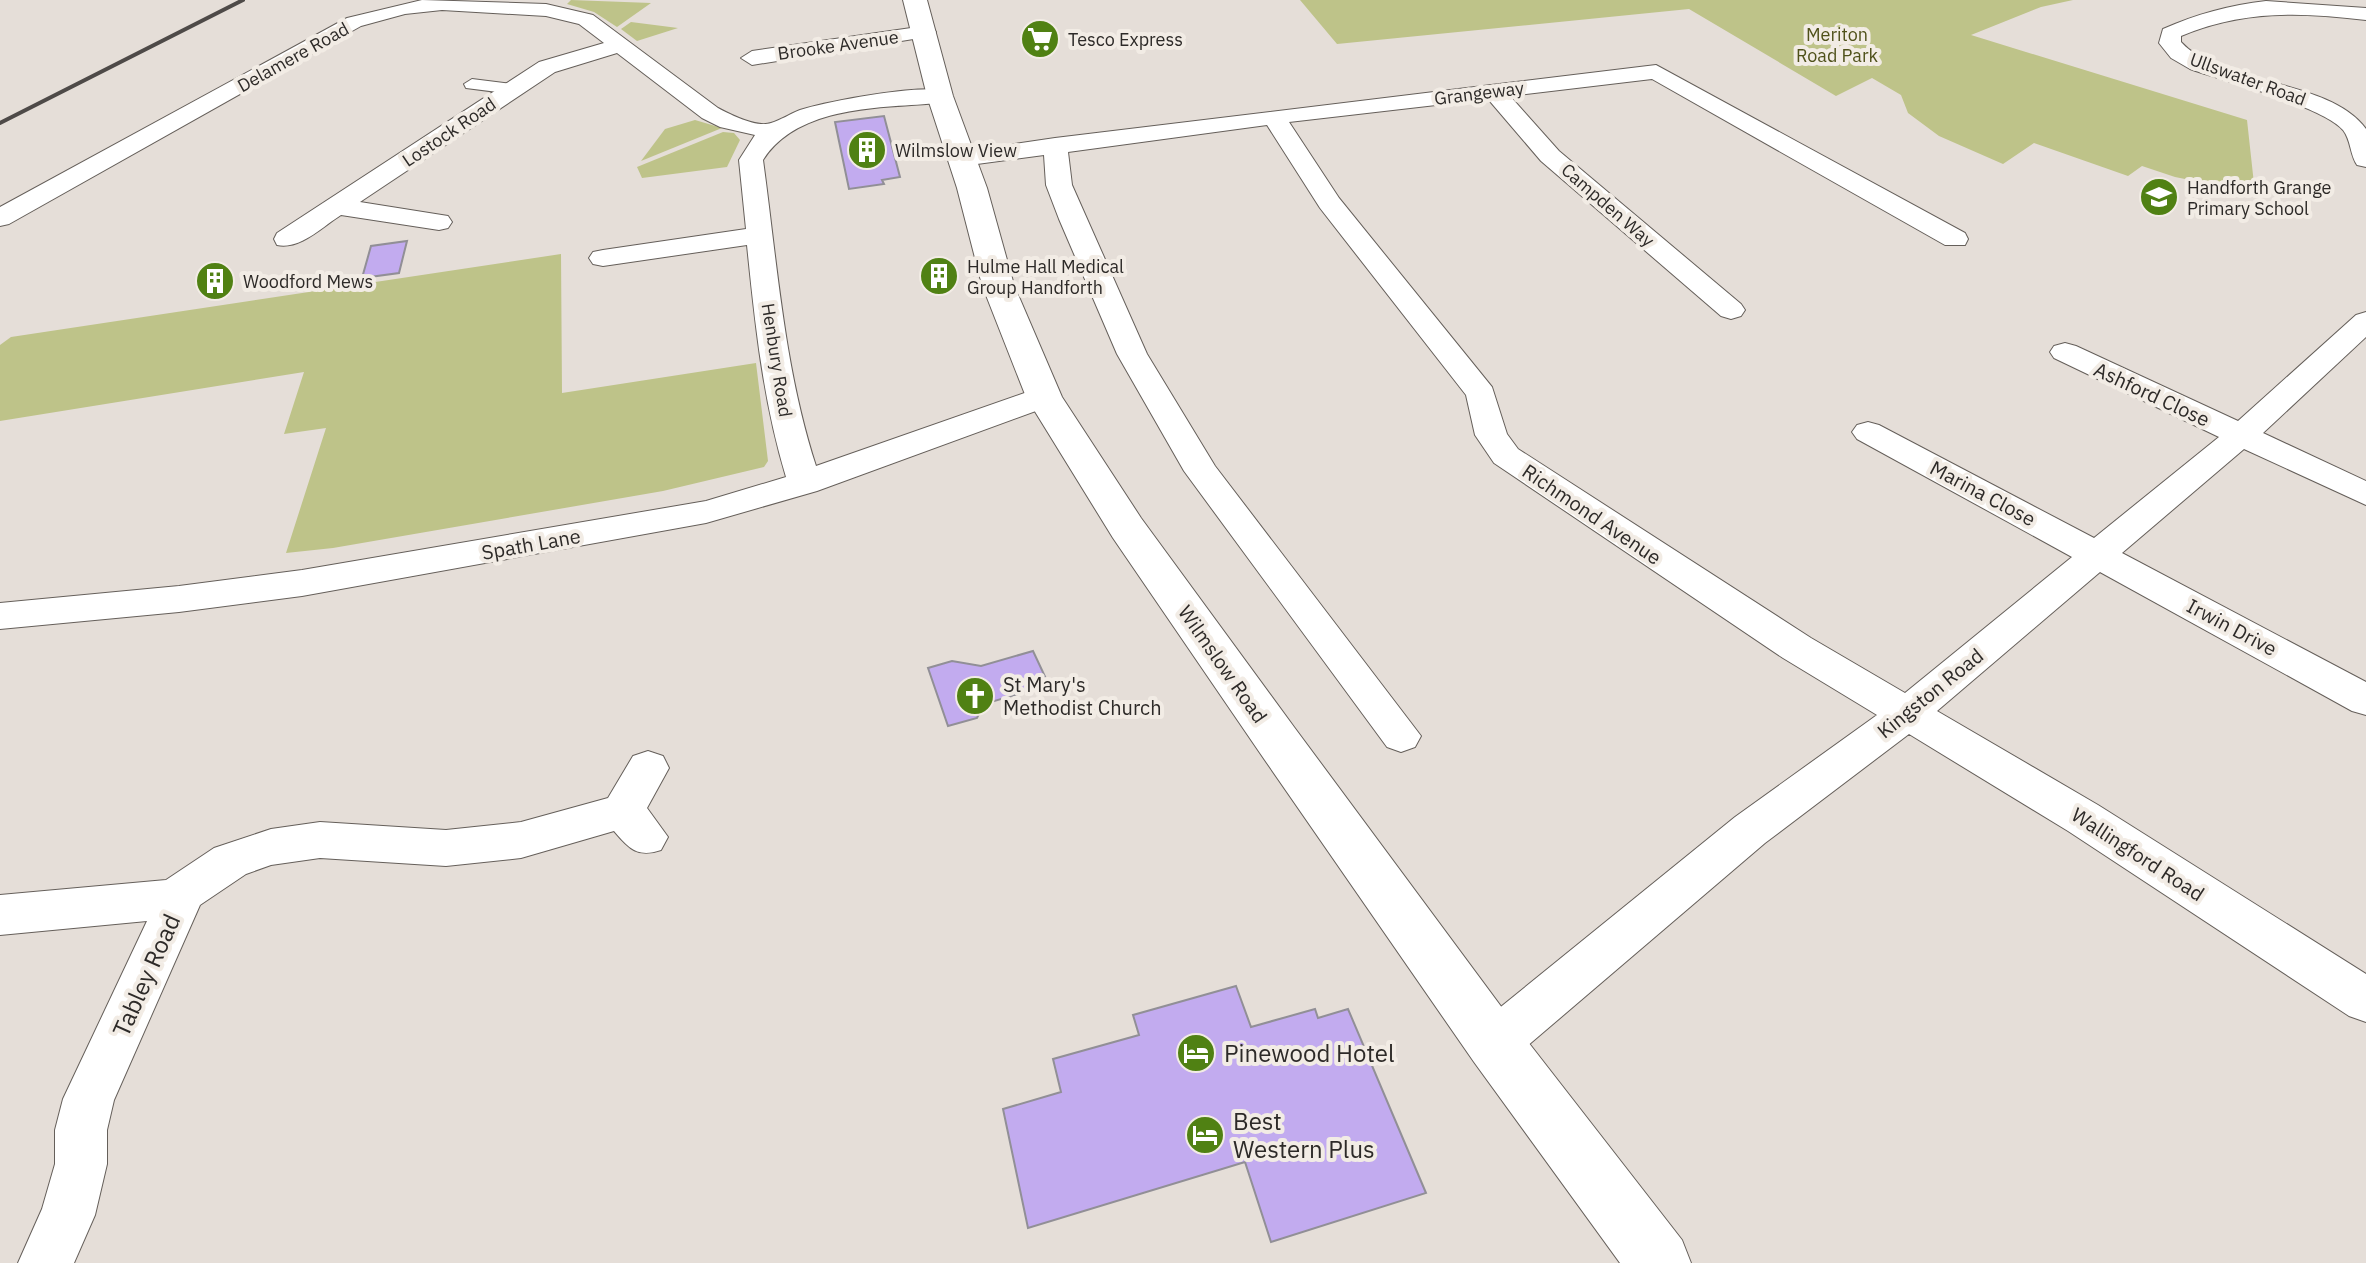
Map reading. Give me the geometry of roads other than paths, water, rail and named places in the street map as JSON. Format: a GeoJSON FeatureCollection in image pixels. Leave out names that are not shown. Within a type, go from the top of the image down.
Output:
{"type":"FeatureCollection","features":[{"type":"Feature","properties":{"kind":"main road","name":"Wilmslow Road"},"geometry":{"type":"LineString","coordinates":[[915,0],[940,96],[962,159],[998,285],[1044,397],[1127,528],[1494,1043],[1659,1263]]}},
{"type":"Feature","properties":{"kind":"street","name":"Delamere Road"},"geometry":{"type":"LineString","coordinates":[[0,218],[354,22],[402,4],[554,5],[586,19],[720,119],[771,132]]}},
{"type":"Feature","properties":{"kind":"street","name":"Ullswater Road"},"geometry":{"type":"LineString","coordinates":[[2366,14],[2260,5],[2238,9],[2170,33],[2170,43],[2179,53],[2198,64],[2331,110],[2348,120],[2359,133],[2366,160]]}},
{"type":"Feature","properties":{"kind":"street","name":"Brooke Avenue"},"geometry":{"type":"LineString","coordinates":[[752,58],[925,32]]}},
{"type":"Feature","properties":{"kind":"street","name":"Lostock Road"},"geometry":{"type":"LineString","coordinates":[[287,239],[547,67],[620,45]]}},
{"type":"Feature","properties":{"kind":"street","name":"Grangeway"},"geometry":{"type":"LineString","coordinates":[[962,159],[1274,117],[1656,72],[1955,239]]}},
{"type":"Feature","properties":{"kind":"street"},"geometry":{"type":"LineString","coordinates":[[472,84],[513,89]]}},
{"type":"Feature","properties":{"kind":"street","name":"Campden Way"},"geometry":{"type":"LineString","coordinates":[[1494,92],[1571,175],[1731,310]]}},
{"type":"Feature","properties":{"kind":"street"},"geometry":{"type":"LineString","coordinates":[[771,132],[796,120],[847,106],[940,96]]}},
{"type":"Feature","properties":{"kind":"street","name":"Richmond Avenue"},"geometry":{"type":"LineString","coordinates":[[1274,117],[1329,202],[1481,394],[1491,435],[1506,456],[1797,648],[1908,713]]}},
{"type":"Feature","properties":{"kind":"street","name":"Henbury Road"},"geometry":{"type":"LineString","coordinates":[[771,132],[760,142],[751,160],[774,357],[790,436],[805,483]]}},
{"type":"Feature","properties":{"kind":"street"},"geometry":{"type":"LineString","coordinates":[[1055,145],[1059,185],[1132,354],[1201,471],[1401,736]]}},
{"type":"Feature","properties":{"kind":"street"},"geometry":{"type":"LineString","coordinates":[[338,207],[439,222]]}},
{"type":"Feature","properties":{"kind":"street"},"geometry":{"type":"LineString","coordinates":[[603,258],[760,235]]}},
{"type":"Feature","properties":{"kind":"street","name":"Kingston Road"},"geometry":{"type":"LineString","coordinates":[[1494,1043],[1750,830],[1908,713],[2240,436],[2362,329]]}},
{"type":"Feature","properties":{"kind":"street","name":"Ashford Close"},"geometry":{"type":"LineString","coordinates":[[2062,352],[2366,494]]}},
{"type":"Feature","properties":{"kind":"street","name":"Spath Lane"},"geometry":{"type":"LineString","coordinates":[[0,616],[302,583],[706,512],[805,483],[1044,397]]}},
{"type":"Feature","properties":{"kind":"street","name":"Marina Close"},"geometry":{"type":"LineString","coordinates":[[1868,432],[2098,554]]}},
{"type":"Feature","properties":{"kind":"street","name":"Irwin Drive"},"geometry":{"type":"LineString","coordinates":[[2098,554],[2366,700]]}},
{"type":"Feature","properties":{"kind":"street","name":"Wallingford Road"},"geometry":{"type":"LineString","coordinates":[[1908,713],[2083,818],[2366,1000]]}},
{"type":"Feature","properties":{"kind":"street","name":"Tabley Road"},"geometry":{"type":"LineString","coordinates":[[46,1263],[68,1215],[81,1164],[81,1130],[89,1099],[183,892],[230,861],[271,847],[320,840],[446,848],[634,824],[648,768]]}},
{"type":"Feature","properties":{"kind":"street"},"geometry":{"type":"LineString","coordinates":[[0,915],[179,899]]}},
{"type":"Feature","properties":{"kind":"railway"},"geometry":{"type":"LineString","coordinates":[[0,123],[243,0]]}},
{"type":"Feature","properties":{"kind":"place","name":"Tesco Express"},"geometry":{"type":"Point","coordinates":[1040,39]}},
{"type":"Feature","properties":{"kind":"place","name":"Wilmslow View"},"geometry":{"type":"Point","coordinates":[867,150]}},
{"type":"Feature","properties":{"kind":"place","name":"Handforth Grange Primary School"},"geometry":{"type":"Point","coordinates":[2159,197]}},
{"type":"Feature","properties":{"kind":"place","name":"Hulme Hall Medical Group Handforth"},"geometry":{"type":"Point","coordinates":[939,276]}},
{"type":"Feature","properties":{"kind":"place","name":"Woodford Mews"},"geometry":{"type":"Point","coordinates":[215,281]}},
{"type":"Feature","properties":{"kind":"place","name":"St Mary's Methodist Church"},"geometry":{"type":"Point","coordinates":[975,696]}},
{"type":"Feature","properties":{"kind":"place","name":"Pinewood Hotel"},"geometry":{"type":"Point","coordinates":[1196,1053]}},
{"type":"Feature","properties":{"kind":"place","name":"Best Western Plus"},"geometry":{"type":"Point","coordinates":[1205,1135]}},
{"type":"Feature","properties":{"kind":"park label","name":"Meriton Road Park"},"geometry":{"type":"Point","coordinates":[1837,44]}}]}
